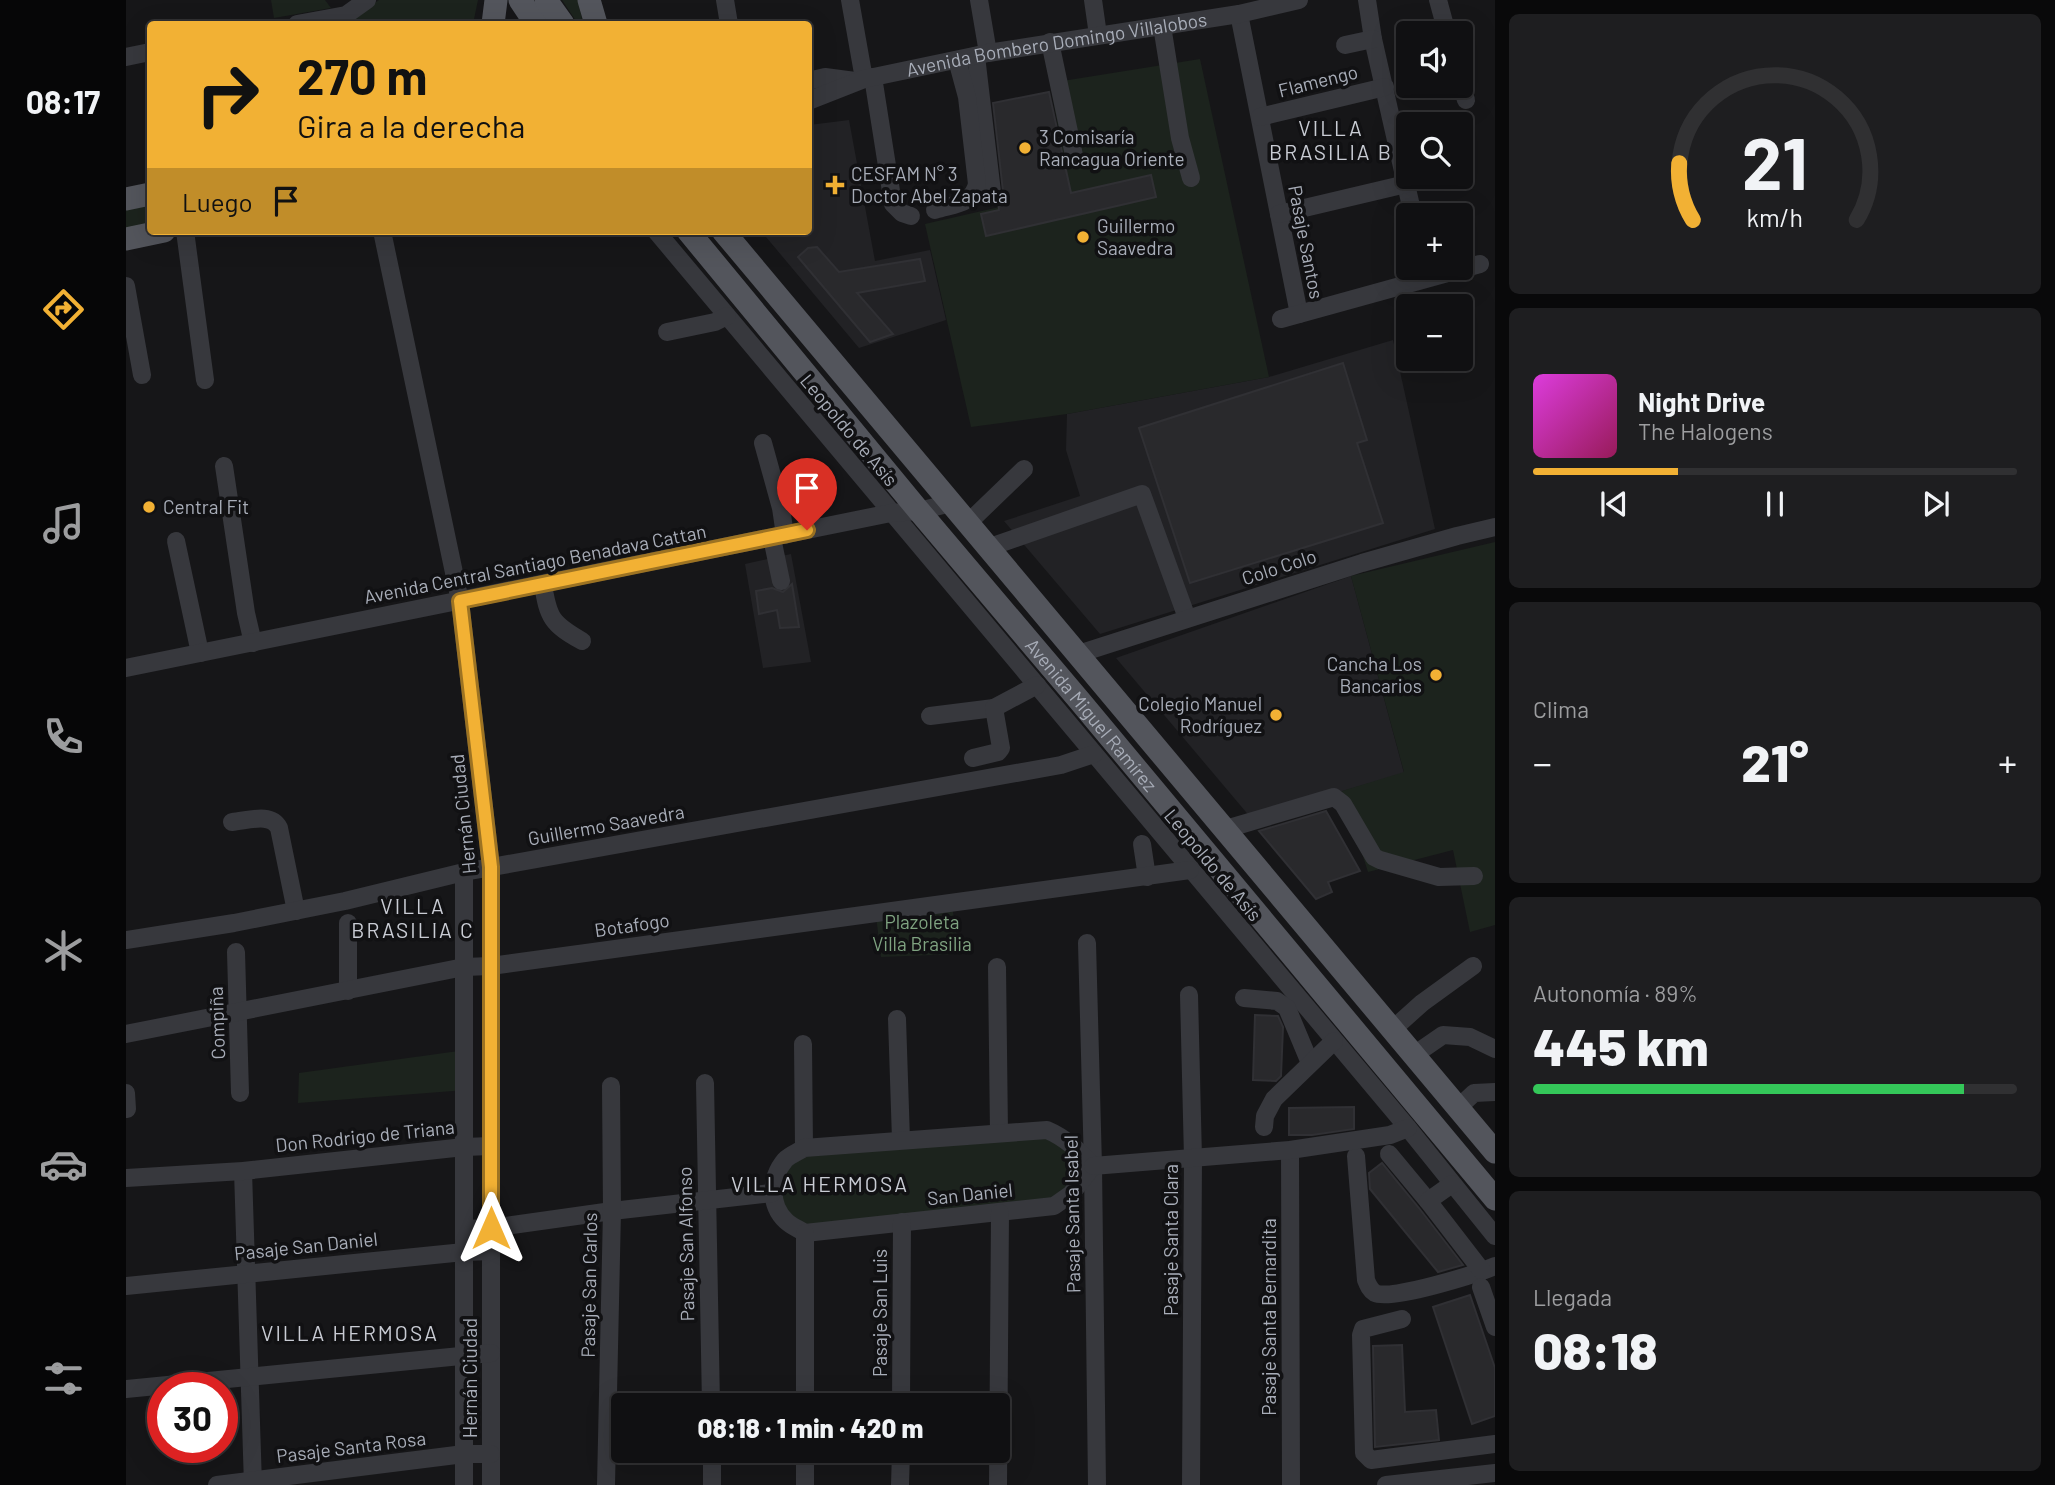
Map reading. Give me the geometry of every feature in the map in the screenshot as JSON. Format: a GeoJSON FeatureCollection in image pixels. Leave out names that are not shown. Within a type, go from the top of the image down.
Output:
{"type":"FeatureCollection","features":[{"type":"Feature","properties":{"kind":"main road"},"geometry":{"type":"LineString","coordinates":[[493,21],[496,0]]}},
{"type":"Feature","properties":{"kind":"main road"},"geometry":{"type":"LineString","coordinates":[[520,0],[534,21]]}},
{"type":"Feature","properties":{"kind":"main road"},"geometry":{"type":"LineString","coordinates":[[546,0],[561,21]]}},
{"type":"Feature","properties":{"kind":"main road"},"geometry":{"type":"LineString","coordinates":[[589,0],[595,21]]}},
{"type":"Feature","properties":{"kind":"main road"},"geometry":{"type":"LineString","coordinates":[[126,199],[147,195]]}},
{"type":"Feature","properties":{"kind":"main road"},"geometry":{"type":"LineString","coordinates":[[126,239],[147,235]]}},
{"type":"Feature","properties":{"kind":"main road","name":"Avenida Miguel Ramírez"},"geometry":{"type":"LineString","coordinates":[[691,235],[1495,1199]]}},
{"type":"Feature","properties":{"kind":"main road","name":"Avenida Miguel Ramírez"},"geometry":{"type":"LineString","coordinates":[[726,235],[1495,1152]]}},
{"type":"Feature","properties":{"kind":"main road"},"geometry":{"type":"LineString","coordinates":[[988,594],[1005,598],[1078,654]]}},
{"type":"Feature","properties":{"kind":"street"},"geometry":{"type":"LineString","coordinates":[[336,0],[347,20],[367,0]]}},
{"type":"Feature","properties":{"kind":"street"},"geometry":{"type":"LineString","coordinates":[[725,0],[728,21]]}},
{"type":"Feature","properties":{"kind":"street"},"geometry":{"type":"LineString","coordinates":[[850,0],[864,79],[893,204],[902,213],[911,216]]}},
{"type":"Feature","properties":{"kind":"street"},"geometry":{"type":"LineString","coordinates":[[979,0],[992,192]]}},
{"type":"Feature","properties":{"kind":"street"},"geometry":{"type":"LineString","coordinates":[[1093,0],[1098,35]]}},
{"type":"Feature","properties":{"kind":"street","name":"Avenida Bombero Domingo Villalobos"},"geometry":{"type":"LineString","coordinates":[[812,100],[864,79],[1050,42],[1162,26],[1219,9],[1239,14],[1299,0]]}},
{"type":"Feature","properties":{"kind":"street"},"geometry":{"type":"LineString","coordinates":[[1367,0],[1396,138]]}},
{"type":"Feature","properties":{"kind":"street"},"geometry":{"type":"LineString","coordinates":[[1438,0],[1444,21]]}},
{"type":"Feature","properties":{"kind":"street","name":"Pasaje Santos"},"geometry":{"type":"LineString","coordinates":[[1239,14],[1279,214],[1290,316],[1403,280]]}},
{"type":"Feature","properties":{"kind":"street"},"geometry":{"type":"LineString","coordinates":[[1162,26],[1180,138],[1191,178]]}},
{"type":"Feature","properties":{"kind":"street"},"geometry":{"type":"LineString","coordinates":[[1345,45],[1373,38]]}},
{"type":"Feature","properties":{"kind":"street"},"geometry":{"type":"LineString","coordinates":[[1050,42],[1075,160]]}},
{"type":"Feature","properties":{"kind":"street"},"geometry":{"type":"LineString","coordinates":[[126,57],[147,53]]}},
{"type":"Feature","properties":{"kind":"street"},"geometry":{"type":"LineString","coordinates":[[935,210],[967,200],[974,195],[977,184],[967,97],[957,60]]}},
{"type":"Feature","properties":{"kind":"street","name":"Avenida Bombero Domingo Villalobos"},"geometry":{"type":"LineString","coordinates":[[812,80],[825,77],[864,79]]}},
{"type":"Feature","properties":{"kind":"street","name":"Flamengo"},"geometry":{"type":"LineString","coordinates":[[1260,117],[1385,87]]}},
{"type":"Feature","properties":{"kind":"street"},"geometry":{"type":"LineString","coordinates":[[1279,214],[1396,186]]}},
{"type":"Feature","properties":{"kind":"street"},"geometry":{"type":"LineString","coordinates":[[186,235],[205,380]]}},
{"type":"Feature","properties":{"kind":"street","name":"Hernán Ciudad"},"geometry":{"type":"LineString","coordinates":[[383,235],[460,601],[491,867],[491,1485]]}},
{"type":"Feature","properties":{"kind":"street","name":"Leopoldo de Asís"},"geometry":{"type":"LineString","coordinates":[[659,235],[1408,1128],[1495,1236]]}},
{"type":"Feature","properties":{"kind":"street"},"geometry":{"type":"LineString","coordinates":[[1473,265],[1480,264]]}},
{"type":"Feature","properties":{"kind":"street"},"geometry":{"type":"LineString","coordinates":[[126,286],[142,374]]}},
{"type":"Feature","properties":{"kind":"street"},"geometry":{"type":"LineString","coordinates":[[667,332],[715,322],[727,316]]}},
{"type":"Feature","properties":{"kind":"street"},"geometry":{"type":"LineString","coordinates":[[763,443],[781,508],[781,581]]}},
{"type":"Feature","properties":{"kind":"street"},"geometry":{"type":"LineString","coordinates":[[224,466],[253,643]]}},
{"type":"Feature","properties":{"kind":"street"},"geometry":{"type":"LineString","coordinates":[[968,523],[1024,469]]}},
{"type":"Feature","properties":{"kind":"street"},"geometry":{"type":"LineString","coordinates":[[990,547],[1142,494],[1188,618]]}},
{"type":"Feature","properties":{"kind":"street","name":"Avenida Central Santiago Benadava Cattan"},"geometry":{"type":"LineString","coordinates":[[126,668],[951,503]]}},
{"type":"Feature","properties":{"kind":"street","name":"Colo Colo"},"geometry":{"type":"LineString","coordinates":[[1078,654],[1362,563],[1495,527]]}},
{"type":"Feature","properties":{"kind":"street"},"geometry":{"type":"LineString","coordinates":[[176,541],[200,653]]}},
{"type":"Feature","properties":{"kind":"street"},"geometry":{"type":"LineString","coordinates":[[543,584],[546,606],[552,621],[582,641]]}},
{"type":"Feature","properties":{"kind":"street"},"geometry":{"type":"LineString","coordinates":[[930,716],[994,708],[1037,685]]}},
{"type":"Feature","properties":{"kind":"street"},"geometry":{"type":"LineString","coordinates":[[973,758],[998,752],[1001,748],[994,708]]}},
{"type":"Feature","properties":{"kind":"street","name":"Guillermo Saavedra"},"geometry":{"type":"LineString","coordinates":[[126,940],[296,911],[464,872],[1060,765],[1094,754]]}},
{"type":"Feature","properties":{"kind":"street"},"geometry":{"type":"LineString","coordinates":[[1226,829],[1334,797],[1343,804],[1374,857],[1439,877],[1474,876]]}},
{"type":"Feature","properties":{"kind":"street"},"geometry":{"type":"LineString","coordinates":[[232,822],[269,818],[275,822],[279,828],[296,911]]}},
{"type":"Feature","properties":{"kind":"street"},"geometry":{"type":"LineString","coordinates":[[1142,844],[1147,877]]}},
{"type":"Feature","properties":{"kind":"street","name":"Botafogo"},"geometry":{"type":"LineString","coordinates":[[126,1034],[464,967],[491,966],[1190,870]]}},
{"type":"Feature","properties":{"kind":"street","name":"Hernán Ciudad"},"geometry":{"type":"LineString","coordinates":[[464,872],[464,1485]]}},
{"type":"Feature","properties":{"kind":"street"},"geometry":{"type":"LineString","coordinates":[[348,923],[348,991]]}},
{"type":"Feature","properties":{"kind":"street","name":"Pasaje Santa Isabel"},"geometry":{"type":"LineString","coordinates":[[1087,943],[1097,1485]]}},
{"type":"Feature","properties":{"kind":"street","name":"Compiña"},"geometry":{"type":"LineString","coordinates":[[236,952],[240,1093]]}},
{"type":"Feature","properties":{"kind":"street"},"geometry":{"type":"LineString","coordinates":[[998,967],[999,1133]]}},
{"type":"Feature","properties":{"kind":"street"},"geometry":{"type":"LineString","coordinates":[[1393,1029],[1422,1003],[1473,967]]}},
{"type":"Feature","properties":{"kind":"street","name":"Pasaje Santa Clara"},"geometry":{"type":"LineString","coordinates":[[1189,995],[1193,1158],[1191,1485]]}},
{"type":"Feature","properties":{"kind":"street"},"geometry":{"type":"LineString","coordinates":[[1244,998],[1277,1001],[1287,1008],[1311,1063]]}},
{"type":"Feature","properties":{"kind":"street"},"geometry":{"type":"LineString","coordinates":[[897,1019],[901,1140]]}},
{"type":"Feature","properties":{"kind":"street"},"geometry":{"type":"LineString","coordinates":[[1415,1055],[1443,1035],[1470,1037],[1495,1049]]}},
{"type":"Feature","properties":{"kind":"street"},"geometry":{"type":"LineString","coordinates":[[1264,1127],[1269,1105],[1334,1041]]}},
{"type":"Feature","properties":{"kind":"street"},"geometry":{"type":"LineString","coordinates":[[803,1044],[804,1148]]}},
{"type":"Feature","properties":{"kind":"street","name":"Pasaje San Alfonso"},"geometry":{"type":"LineString","coordinates":[[705,1083],[711,1393]]}},
{"type":"Feature","properties":{"kind":"street","name":"Pasaje San Carlos"},"geometry":{"type":"LineString","coordinates":[[606,1485],[612,1211],[611,1086]]}},
{"type":"Feature","properties":{"kind":"street"},"geometry":{"type":"LineString","coordinates":[[1459,1107],[1474,1093],[1495,1092]]}},
{"type":"Feature","properties":{"kind":"street"},"geometry":{"type":"LineString","coordinates":[[126,1093],[127,1109]]}},
{"type":"Feature","properties":{"kind":"street"},"geometry":{"type":"LineString","coordinates":[[805,1393],[805,1233],[786,1223],[775,1208],[772,1194],[776,1175],[786,1159],[804,1148],[1047,1130],[1059,1135],[1093,1166],[1290,1150],[1390,1135],[1408,1128]]}},
{"type":"Feature","properties":{"kind":"street","name":"Don Rodrigo de Triana"},"geometry":{"type":"LineString","coordinates":[[126,1178],[243,1171],[491,1146]]}},
{"type":"Feature","properties":{"kind":"street","name":"Pasaje Santa Bernardita"},"geometry":{"type":"LineString","coordinates":[[1290,1150],[1291,1485]]}},
{"type":"Feature","properties":{"kind":"street"},"geometry":{"type":"LineString","coordinates":[[1389,1154],[1486,1275],[1495,1328]]}},
{"type":"Feature","properties":{"kind":"street"},"geometry":{"type":"LineString","coordinates":[[1356,1156],[1366,1280],[1370,1289],[1377,1294],[1395,1295],[1486,1275]]}},
{"type":"Feature","properties":{"kind":"street","name":"San Daniel"},"geometry":{"type":"LineString","coordinates":[[805,1233],[1054,1206],[1071,1194],[1093,1166]]}},
{"type":"Feature","properties":{"kind":"street"},"geometry":{"type":"LineString","coordinates":[[243,1171],[253,1483]]}},
{"type":"Feature","properties":{"kind":"street"},"geometry":{"type":"LineString","coordinates":[[1428,1201],[1452,1184]]}},
{"type":"Feature","properties":{"kind":"street"},"geometry":{"type":"LineString","coordinates":[[464,1229],[772,1194]]}},
{"type":"Feature","properties":{"kind":"street"},"geometry":{"type":"LineString","coordinates":[[998,1485],[1000,1213]]}},
{"type":"Feature","properties":{"kind":"street","name":"Pasaje San Luis"},"geometry":{"type":"LineString","coordinates":[[901,1393],[902,1222]]}},
{"type":"Feature","properties":{"kind":"street","name":"Pasaje San Daniel"},"geometry":{"type":"LineString","coordinates":[[126,1286],[491,1251]]}},
{"type":"Feature","properties":{"kind":"street"},"geometry":{"type":"LineString","coordinates":[[1402,1319],[1363,1329],[1361,1335],[1364,1453],[1367,1458],[1371,1460],[1495,1444]]}},
{"type":"Feature","properties":{"kind":"street"},"geometry":{"type":"LineString","coordinates":[[126,1389],[491,1353]]}},
{"type":"Feature","properties":{"kind":"street"},"geometry":{"type":"LineString","coordinates":[[1471,1448],[1473,1480]]}},
{"type":"Feature","properties":{"kind":"street","name":"Pasaje Santa Rosa"},"geometry":{"type":"LineString","coordinates":[[217,1485],[253,1483],[464,1454],[491,1454]]}},
{"type":"Feature","properties":{"kind":"street"},"geometry":{"type":"LineString","coordinates":[[712,1463],[712,1485]]}},
{"type":"Feature","properties":{"kind":"street"},"geometry":{"type":"LineString","coordinates":[[804,1463],[804,1485]]}},
{"type":"Feature","properties":{"kind":"street"},"geometry":{"type":"LineString","coordinates":[[900,1485],[901,1463]]}},
{"type":"Feature","properties":{"kind":"street"},"geometry":{"type":"LineString","coordinates":[[1386,1485],[1473,1480],[1495,1473]]}},
{"type":"Feature","properties":{"kind":"shaded area"},"geometry":{"type":"Polygon","coordinates":[[[849,120],[875,261],[930,250],[946,320],[859,348],[764,235],[812,235],[812,125],[849,120]]]}},
{"type":"Feature","properties":{"kind":"shaded area"},"geometry":{"type":"Polygon","coordinates":[[[1393,340],[1396,371],[1400,371],[1435,529],[1100,634],[1004,521],[1080,496],[1066,450],[1067,414],[1269,377],[1393,340]]]}},
{"type":"Feature","properties":{"kind":"shaded area"},"geometry":{"type":"Polygon","coordinates":[[[791,554],[811,662],[763,668],[745,564],[791,554]]]}},
{"type":"Feature","properties":{"kind":"shaded area","name":"Colegio Manuel Rodríguez"},"geometry":{"type":"Polygon","coordinates":[[[1351,576],[1404,773],[1251,818],[1116,658],[1351,576]]]}},
{"type":"Feature","properties":{"kind":"green space"},"geometry":{"type":"Polygon","coordinates":[[[271,0],[325,0],[331,8],[274,18],[271,0]]]}},
{"type":"Feature","properties":{"kind":"green space"},"geometry":{"type":"Polygon","coordinates":[[[379,0],[478,0],[474,21],[356,21],[355,16],[379,0]]]}},
{"type":"Feature","properties":{"kind":"green space"},"geometry":{"type":"Polygon","coordinates":[[[562,0],[578,0],[582,21],[576,21],[562,0]]]}},
{"type":"Feature","properties":{"kind":"green space","name":"Guillermo Saavedra"},"geometry":{"type":"Polygon","coordinates":[[[1200,59],[1269,377],[1067,414],[971,427],[925,224],[1070,191],[1050,83],[1200,59]]]}},
{"type":"Feature","properties":{"kind":"green space"},"geometry":{"type":"Polygon","coordinates":[[[147,203],[147,227],[126,231],[126,207],[147,203]]]}},
{"type":"Feature","properties":{"kind":"green space","name":"Cancha Los Bancarios"},"geometry":{"type":"Polygon","coordinates":[[[1495,542],[1495,925],[1470,932],[1453,850],[1368,872],[1342,791],[1404,772],[1351,576],[1495,542]]]}},
{"type":"Feature","properties":{"kind":"green space","name":"Plazoleta Villa Brasilia"},"geometry":{"type":"Polygon","coordinates":[[[952,906],[960,954],[881,957],[876,916],[952,906]]]}},
{"type":"Feature","properties":{"kind":"green space"},"geometry":{"type":"Polygon","coordinates":[[[466,1050],[466,1090],[298,1103],[299,1073],[466,1050]]]}},
{"type":"Feature","properties":{"kind":"green space"},"geometry":{"type":"Polygon","coordinates":[[[1047,1130],[1093,1166],[1054,1206],[805,1233],[786,1223],[776,1175],[804,1148],[1047,1130]]]}},
{"type":"Feature","properties":{"kind":"building","name":"3 Comisaría Rancagua Oriente"},"geometry":{"type":"Polygon","coordinates":[[[1049,92],[1071,193],[1151,175],[1156,197],[986,236],[981,214],[999,210],[998,202],[1003,191],[993,103],[1049,92]]]}},
{"type":"Feature","properties":{"kind":"building"},"geometry":{"type":"Polygon","coordinates":[[[817,247],[839,272],[920,259],[925,281],[857,293],[893,334],[870,342],[798,257],[808,248],[817,247]]]}},
{"type":"Feature","properties":{"kind":"building"},"geometry":{"type":"Polygon","coordinates":[[[1343,363],[1367,440],[1357,443],[1383,523],[1190,583],[1139,428],[1343,363]]]}},
{"type":"Feature","properties":{"kind":"building"},"geometry":{"type":"Polygon","coordinates":[[[792,584],[799,627],[780,628],[777,610],[759,614],[756,591],[772,588],[783,592],[792,584]]]}},
{"type":"Feature","properties":{"kind":"building"},"geometry":{"type":"Polygon","coordinates":[[[1326,811],[1360,871],[1328,882],[1332,892],[1316,899],[1259,831],[1326,811]]]}},
{"type":"Feature","properties":{"kind":"building"},"geometry":{"type":"Polygon","coordinates":[[[1255,1015],[1278,1016],[1283,1027],[1281,1076],[1276,1081],[1253,1080],[1255,1015]]]}},
{"type":"Feature","properties":{"kind":"building"},"geometry":{"type":"Polygon","coordinates":[[[1354,1107],[1354,1129],[1312,1135],[1289,1135],[1289,1108],[1354,1107]]]}},
{"type":"Feature","properties":{"kind":"building"},"geometry":{"type":"Polygon","coordinates":[[[1382,1163],[1463,1265],[1438,1272],[1370,1189],[1369,1173],[1382,1163]]]}},
{"type":"Feature","properties":{"kind":"building"},"geometry":{"type":"Polygon","coordinates":[[[1470,1295],[1495,1368],[1495,1416],[1472,1424],[1433,1307],[1470,1295]]]}},
{"type":"Feature","properties":{"kind":"building"},"geometry":{"type":"Polygon","coordinates":[[[1402,1345],[1405,1412],[1436,1410],[1439,1440],[1375,1447],[1373,1346],[1402,1345]]]}},
{"type":"Feature","properties":{"kind":"place","name":"3 Comisaría Rancagua Oriente"},"geometry":{"type":"Point","coordinates":[1025,148]}},
{"type":"Feature","properties":{"kind":"place","name":"CESFAM N° 3 Doctor Abel Zapata"},"geometry":{"type":"Point","coordinates":[835,185]}},
{"type":"Feature","properties":{"kind":"place","name":"Guillermo Saavedra"},"geometry":{"type":"Point","coordinates":[1083,237]}},
{"type":"Feature","properties":{"kind":"place","name":"Central Fit"},"geometry":{"type":"Point","coordinates":[149,507]}},
{"type":"Feature","properties":{"kind":"place","name":"Cancha Los Bancarios"},"geometry":{"type":"Point","coordinates":[1436,675]}},
{"type":"Feature","properties":{"kind":"place","name":"Colegio Manuel Rodríguez"},"geometry":{"type":"Point","coordinates":[1276,715]}},
{"type":"Feature","properties":{"kind":"district","name":"VILLA BRASILIA B"},"geometry":{"type":"Point","coordinates":[1331,141]}},
{"type":"Feature","properties":{"kind":"district","name":"VILLA BRASILIA C"},"geometry":{"type":"Point","coordinates":[413,919]}},
{"type":"Feature","properties":{"kind":"district","name":"VILLA HERMOSA"},"geometry":{"type":"Point","coordinates":[820,1185]}},
{"type":"Feature","properties":{"kind":"district","name":"VILLA HERMOSA"},"geometry":{"type":"Point","coordinates":[350,1334]}},
{"type":"Feature","properties":{"kind":"route"},"geometry":{"type":"LineString","coordinates":[[491,1228],[491,867],[460,601],[807,530]]}}]}
